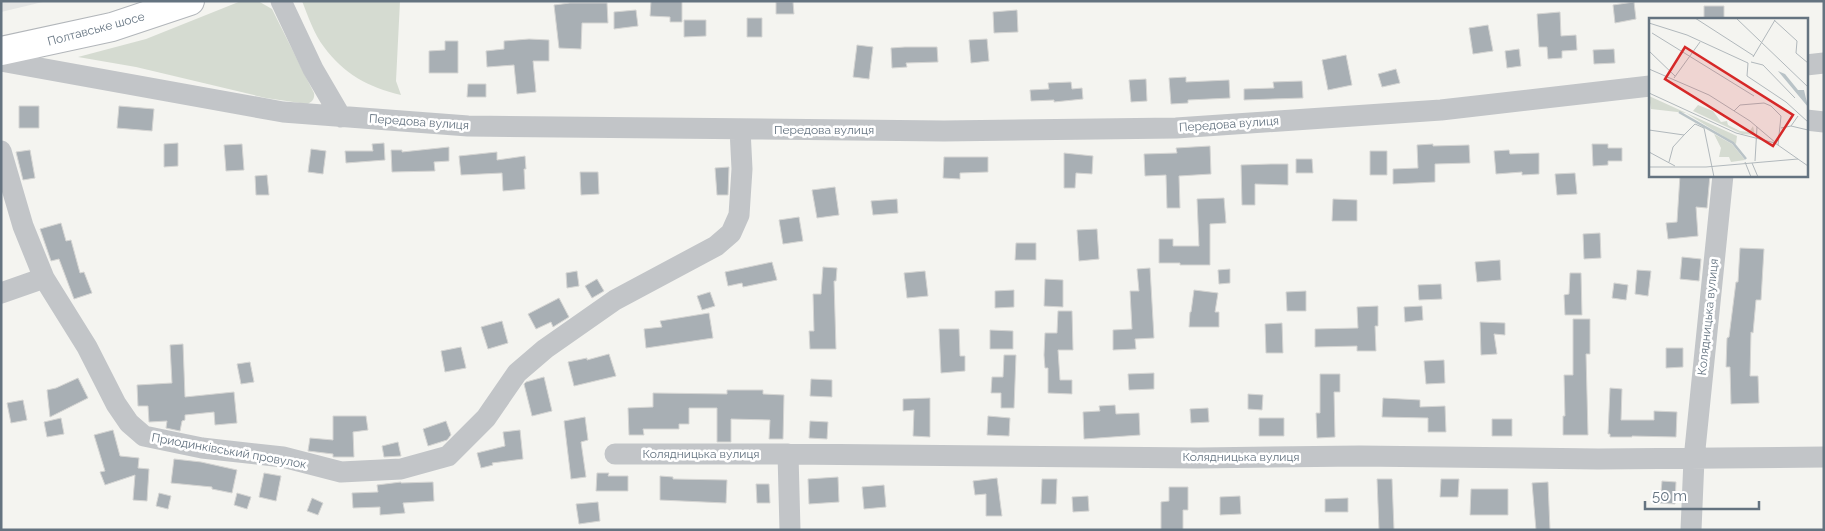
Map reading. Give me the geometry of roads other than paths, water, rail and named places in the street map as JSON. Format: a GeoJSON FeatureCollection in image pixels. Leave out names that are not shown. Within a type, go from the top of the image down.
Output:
{"type":"FeatureCollection","features":[{"type":"Feature","properties":{"kind":"main road","name":"Полтавське шосе"},"geometry":{"type":"LineString","coordinates":[[1,51],[112,27],[190,1]]}},
{"type":"Feature","properties":{"kind":"street"},"geometry":{"type":"LineString","coordinates":[[281,1],[313,69],[341,116]]}},
{"type":"Feature","properties":{"kind":"street","name":"Передова вулиця"},"geometry":{"type":"LineString","coordinates":[[1,61],[283,112],[468,126],[944,131],[1176,128],[1441,110],[1649,86]]}},
{"type":"Feature","properties":{"kind":"street"},"geometry":{"type":"LineString","coordinates":[[1808,65],[1824,63]]}},
{"type":"Feature","properties":{"kind":"street"},"geometry":{"type":"LineString","coordinates":[[1808,120],[1824,122]]}},
{"type":"Feature","properties":{"kind":"street","name":"Приодинківський провулок"},"geometry":{"type":"LineString","coordinates":[[1,151],[23,226],[44,278],[87,347],[116,404],[129,423],[144,436],[202,448],[283,457],[341,472],[402,469],[448,456],[486,418],[517,373],[545,349],[615,300],[716,246],[731,233],[739,215],[742,169],[740,129]]}},
{"type":"Feature","properties":{"kind":"street","name":"Колядницька вулиця"},"geometry":{"type":"LineString","coordinates":[[1691,530],[1694,459],[1723,176]]}},
{"type":"Feature","properties":{"kind":"street"},"geometry":{"type":"LineString","coordinates":[[1,293],[44,278]]}},
{"type":"Feature","properties":{"kind":"street","name":"Колядницька вулиця"},"geometry":{"type":"LineString","coordinates":[[615,454],[1198,458],[1360,456],[1694,459],[1824,457]]}},
{"type":"Feature","properties":{"kind":"street"},"geometry":{"type":"LineString","coordinates":[[788,454],[790,530]]}}]}
